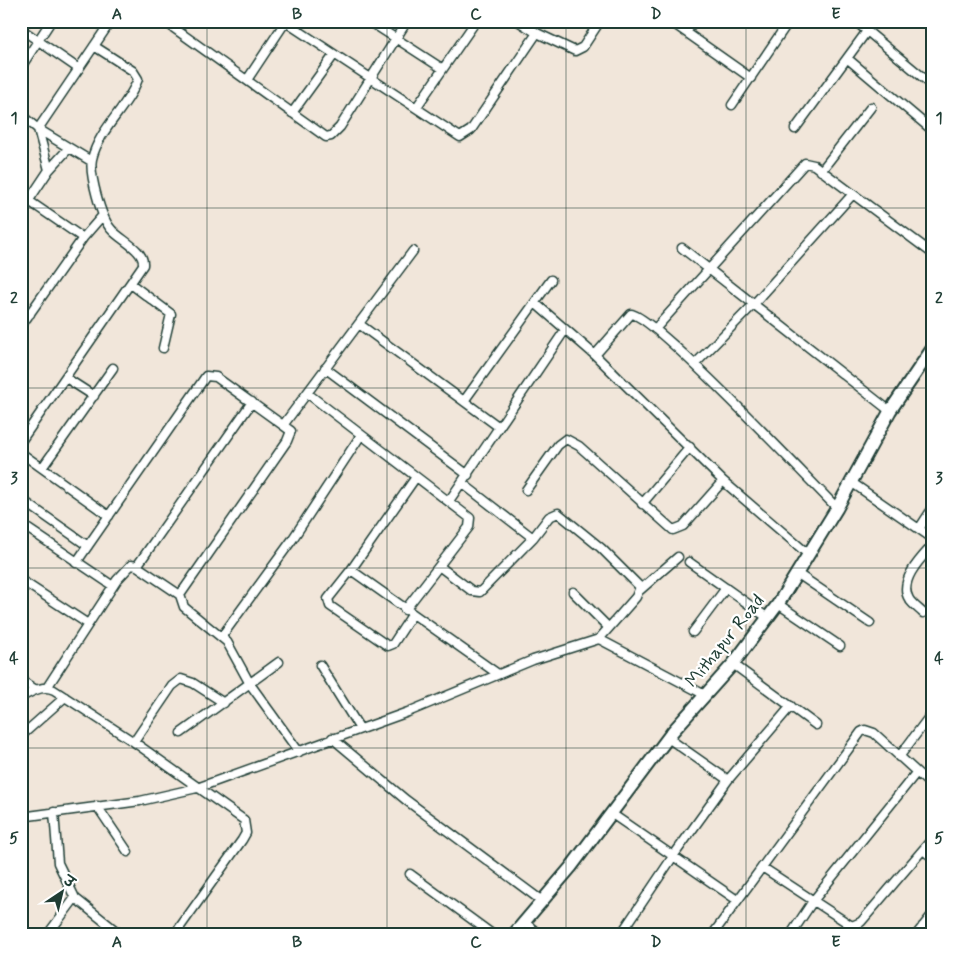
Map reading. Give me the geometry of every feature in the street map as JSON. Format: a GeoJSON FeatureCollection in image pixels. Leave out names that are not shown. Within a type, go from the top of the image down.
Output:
{"type":"FeatureCollection","features":[{"type":"Feature","properties":{"kind":"street"},"geometry":{"type":"LineString","coordinates":[[21,67],[51,21]]}},
{"type":"Feature","properties":{"kind":"street"},"geometry":{"type":"LineString","coordinates":[[49,170],[38,129],[111,21]]}},
{"type":"Feature","properties":{"kind":"street"},"geometry":{"type":"LineString","coordinates":[[164,21],[321,134],[331,136],[340,127],[407,21]]}},
{"type":"Feature","properties":{"kind":"street"},"geometry":{"type":"LineString","coordinates":[[369,21],[443,69]]}},
{"type":"Feature","properties":{"kind":"street"},"geometry":{"type":"LineString","coordinates":[[416,108],[476,21]]}},
{"type":"Feature","properties":{"kind":"street"},"geometry":{"type":"LineString","coordinates":[[518,21],[537,34],[575,51],[583,46],[600,21]]}},
{"type":"Feature","properties":{"kind":"street"},"geometry":{"type":"LineString","coordinates":[[670,21],[751,78]]}},
{"type":"Feature","properties":{"kind":"street"},"geometry":{"type":"LineString","coordinates":[[686,32],[694,21]]}},
{"type":"Feature","properties":{"kind":"street"},"geometry":{"type":"LineString","coordinates":[[732,105],[789,21]]}},
{"type":"Feature","properties":{"kind":"street"},"geometry":{"type":"LineString","coordinates":[[855,21],[932,84]]}},
{"type":"Feature","properties":{"kind":"street"},"geometry":{"type":"LineString","coordinates":[[247,80],[285,22],[457,136],[464,136],[471,130],[537,34]]}},
{"type":"Feature","properties":{"kind":"street"},"geometry":{"type":"LineString","coordinates":[[21,29],[79,69]]}},
{"type":"Feature","properties":{"kind":"street"},"geometry":{"type":"LineString","coordinates":[[795,129],[868,31]]}},
{"type":"Feature","properties":{"kind":"street"},"geometry":{"type":"LineString","coordinates":[[21,441],[142,268],[144,259],[112,230],[103,215],[92,174],[91,161],[98,143],[138,79],[134,72],[94,46]]}},
{"type":"Feature","properties":{"kind":"street"},"geometry":{"type":"LineString","coordinates":[[292,113],[334,54]]}},
{"type":"Feature","properties":{"kind":"street"},"geometry":{"type":"LineString","coordinates":[[848,59],[932,130]]}},
{"type":"Feature","properties":{"kind":"street"},"geometry":{"type":"LineString","coordinates":[[822,171],[871,107]]}},
{"type":"Feature","properties":{"kind":"street"},"geometry":{"type":"LineString","coordinates":[[21,115],[38,129],[91,161]]}},
{"type":"Feature","properties":{"kind":"street"},"geometry":{"type":"LineString","coordinates":[[21,212],[49,170],[69,148]]}},
{"type":"Feature","properties":{"kind":"street"},"geometry":{"type":"LineString","coordinates":[[655,329],[801,166],[809,163],[932,253]]}},
{"type":"Feature","properties":{"kind":"street"},"geometry":{"type":"LineString","coordinates":[[694,364],[754,304],[853,194]]}},
{"type":"Feature","properties":{"kind":"street"},"geometry":{"type":"LineString","coordinates":[[29,201],[83,238]]}},
{"type":"Feature","properties":{"kind":"street"},"geometry":{"type":"LineString","coordinates":[[21,326],[83,238],[103,215]]}},
{"type":"Feature","properties":{"kind":"street"},"geometry":{"type":"LineString","coordinates":[[682,248],[710,268],[890,411]]}},
{"type":"Feature","properties":{"kind":"street"},"geometry":{"type":"LineString","coordinates":[[284,424],[413,251]]}},
{"type":"Feature","properties":{"kind":"street"},"geometry":{"type":"LineString","coordinates":[[464,401],[551,280]]}},
{"type":"Feature","properties":{"kind":"street"},"geometry":{"type":"LineString","coordinates":[[131,284],[171,314],[163,348]]}},
{"type":"Feature","properties":{"kind":"street"},"geometry":{"type":"LineString","coordinates":[[535,303],[594,355],[723,481],[809,555]]}},
{"type":"Feature","properties":{"kind":"street"},"geometry":{"type":"LineString","coordinates":[[21,308],[30,314]]}},
{"type":"Feature","properties":{"kind":"street"},"geometry":{"type":"LineString","coordinates":[[594,355],[631,314],[643,318],[694,364],[837,508]]}},
{"type":"Feature","properties":{"kind":"street"},"geometry":{"type":"LineString","coordinates":[[359,324],[499,428]]}},
{"type":"Feature","properties":{"kind":"street"},"geometry":{"type":"LineString","coordinates":[[449,501],[565,330]]}},
{"type":"Feature","properties":{"kind":"street","name":"Mithapur Road"},"geometry":{"type":"LineString","coordinates":[[514,934],[612,814],[668,738],[733,664],[768,618],[798,574],[837,508],[890,411],[932,349]]}},
{"type":"Feature","properties":{"kind":"street"},"geometry":{"type":"LineString","coordinates":[[42,468],[114,368]]}},
{"type":"Feature","properties":{"kind":"street"},"geometry":{"type":"LineString","coordinates":[[325,368],[468,474]]}},
{"type":"Feature","properties":{"kind":"street"},"geometry":{"type":"LineString","coordinates":[[76,563],[206,376],[216,377],[284,424],[291,431],[290,436],[180,595]]}},
{"type":"Feature","properties":{"kind":"street"},"geometry":{"type":"LineString","coordinates":[[66,378],[94,396]]}},
{"type":"Feature","properties":{"kind":"street"},"geometry":{"type":"LineString","coordinates":[[307,393],[360,435],[465,512],[471,523],[409,613],[393,644],[388,646],[330,606],[328,599],[351,570],[416,477]]}},
{"type":"Feature","properties":{"kind":"street"},"geometry":{"type":"LineString","coordinates":[[21,697],[48,686],[113,586],[128,568],[137,566],[252,402]]}},
{"type":"Feature","properties":{"kind":"street"},"geometry":{"type":"LineString","coordinates":[[222,636],[292,540],[360,435]]}},
{"type":"Feature","properties":{"kind":"street"},"geometry":{"type":"LineString","coordinates":[[526,490],[558,445],[566,439],[578,446],[668,527],[679,529],[723,481]]}},
{"type":"Feature","properties":{"kind":"street"},"geometry":{"type":"LineString","coordinates":[[642,504],[690,447]]}},
{"type":"Feature","properties":{"kind":"street"},"geometry":{"type":"LineString","coordinates":[[21,454],[109,516]]}},
{"type":"Feature","properties":{"kind":"street"},"geometry":{"type":"LineString","coordinates":[[851,482],[932,538]]}},
{"type":"Feature","properties":{"kind":"street"},"geometry":{"type":"LineString","coordinates":[[462,483],[533,538]]}},
{"type":"Feature","properties":{"kind":"street"},"geometry":{"type":"LineString","coordinates":[[21,499],[88,546]]}},
{"type":"Feature","properties":{"kind":"street"},"geometry":{"type":"LineString","coordinates":[[918,529],[932,509]]}},
{"type":"Feature","properties":{"kind":"street"},"geometry":{"type":"LineString","coordinates":[[440,566],[472,591],[480,592],[533,538],[549,517],[558,513],[601,548],[638,584],[640,590]]}},
{"type":"Feature","properties":{"kind":"street"},"geometry":{"type":"LineString","coordinates":[[21,524],[76,563],[113,586]]}},
{"type":"Feature","properties":{"kind":"street"},"geometry":{"type":"LineString","coordinates":[[923,613],[908,598],[907,588],[912,570],[932,546]]}},
{"type":"Feature","properties":{"kind":"street"},"geometry":{"type":"LineString","coordinates":[[21,817],[140,801],[197,788],[408,712],[533,660],[599,639],[640,590],[678,558]]}},
{"type":"Feature","properties":{"kind":"street"},"geometry":{"type":"LineString","coordinates":[[688,562],[768,618]]}},
{"type":"Feature","properties":{"kind":"street"},"geometry":{"type":"LineString","coordinates":[[137,566],[180,595],[184,607],[222,636],[250,684],[299,752]]}},
{"type":"Feature","properties":{"kind":"street"},"geometry":{"type":"LineString","coordinates":[[351,570],[409,613],[498,674]]}},
{"type":"Feature","properties":{"kind":"street"},"geometry":{"type":"LineString","coordinates":[[798,574],[870,623]]}},
{"type":"Feature","properties":{"kind":"street"},"geometry":{"type":"LineString","coordinates":[[21,580],[88,624]]}},
{"type":"Feature","properties":{"kind":"street"},"geometry":{"type":"LineString","coordinates":[[693,632],[726,588]]}},
{"type":"Feature","properties":{"kind":"street"},"geometry":{"type":"LineString","coordinates":[[573,592],[608,627]]}},
{"type":"Feature","properties":{"kind":"street"},"geometry":{"type":"LineString","coordinates":[[778,604],[840,646]]}},
{"type":"Feature","properties":{"kind":"street"},"geometry":{"type":"LineString","coordinates":[[599,639],[705,695]]}},
{"type":"Feature","properties":{"kind":"street"},"geometry":{"type":"LineString","coordinates":[[181,733],[279,662]]}},
{"type":"Feature","properties":{"kind":"street"},"geometry":{"type":"LineString","coordinates":[[733,664],[816,724]]}},
{"type":"Feature","properties":{"kind":"street"},"geometry":{"type":"LineString","coordinates":[[320,665],[360,729]]}},
{"type":"Feature","properties":{"kind":"street"},"geometry":{"type":"LineString","coordinates":[[134,742],[172,686],[180,679],[193,683],[224,703]]}},
{"type":"Feature","properties":{"kind":"street"},"geometry":{"type":"LineString","coordinates":[[21,680],[36,690]]}},
{"type":"Feature","properties":{"kind":"street"},"geometry":{"type":"LineString","coordinates":[[48,686],[134,742],[244,820],[246,833],[175,934]]}},
{"type":"Feature","properties":{"kind":"street"},"geometry":{"type":"LineString","coordinates":[[21,736],[65,697]]}},
{"type":"Feature","properties":{"kind":"street"},"geometry":{"type":"LineString","coordinates":[[621,934],[674,855],[728,780],[791,706]]}},
{"type":"Feature","properties":{"kind":"street"},"geometry":{"type":"LineString","coordinates":[[899,756],[932,713]]}},
{"type":"Feature","properties":{"kind":"street"},"geometry":{"type":"LineString","coordinates":[[713,934],[861,732],[865,730],[874,733],[932,786]]}},
{"type":"Feature","properties":{"kind":"street"},"geometry":{"type":"LineString","coordinates":[[332,738],[406,800],[542,901]]}},
{"type":"Feature","properties":{"kind":"street"},"geometry":{"type":"LineString","coordinates":[[668,738],[728,780]]}},
{"type":"Feature","properties":{"kind":"street"},"geometry":{"type":"LineString","coordinates":[[791,934],[813,901],[916,773]]}},
{"type":"Feature","properties":{"kind":"street"},"geometry":{"type":"LineString","coordinates":[[97,806],[128,852]]}},
{"type":"Feature","properties":{"kind":"street"},"geometry":{"type":"LineString","coordinates":[[54,812],[58,863],[75,898],[120,934]]}},
{"type":"Feature","properties":{"kind":"street"},"geometry":{"type":"LineString","coordinates":[[612,814],[737,900]]}},
{"type":"Feature","properties":{"kind":"street"},"geometry":{"type":"LineString","coordinates":[[762,867],[847,925],[857,924],[932,839]]}},
{"type":"Feature","properties":{"kind":"street"},"geometry":{"type":"LineString","coordinates":[[922,850],[932,857]]}},
{"type":"Feature","properties":{"kind":"street"},"geometry":{"type":"LineString","coordinates":[[410,874],[492,934]]}},
{"type":"Feature","properties":{"kind":"street"},"geometry":{"type":"LineString","coordinates":[[48,934],[75,898]]}},
{"type":"Feature","properties":{"kind":"street"},"geometry":{"type":"LineString","coordinates":[[917,934],[932,915]]}},
{"type":"Feature","properties":{"kind":"street"},"geometry":{"type":"LineString","coordinates":[[524,922],[539,934]]}},
{"type":"Feature","properties":{"kind":"street"},"geometry":{"type":"LineString","coordinates":[[923,926],[932,933]]}}]}
